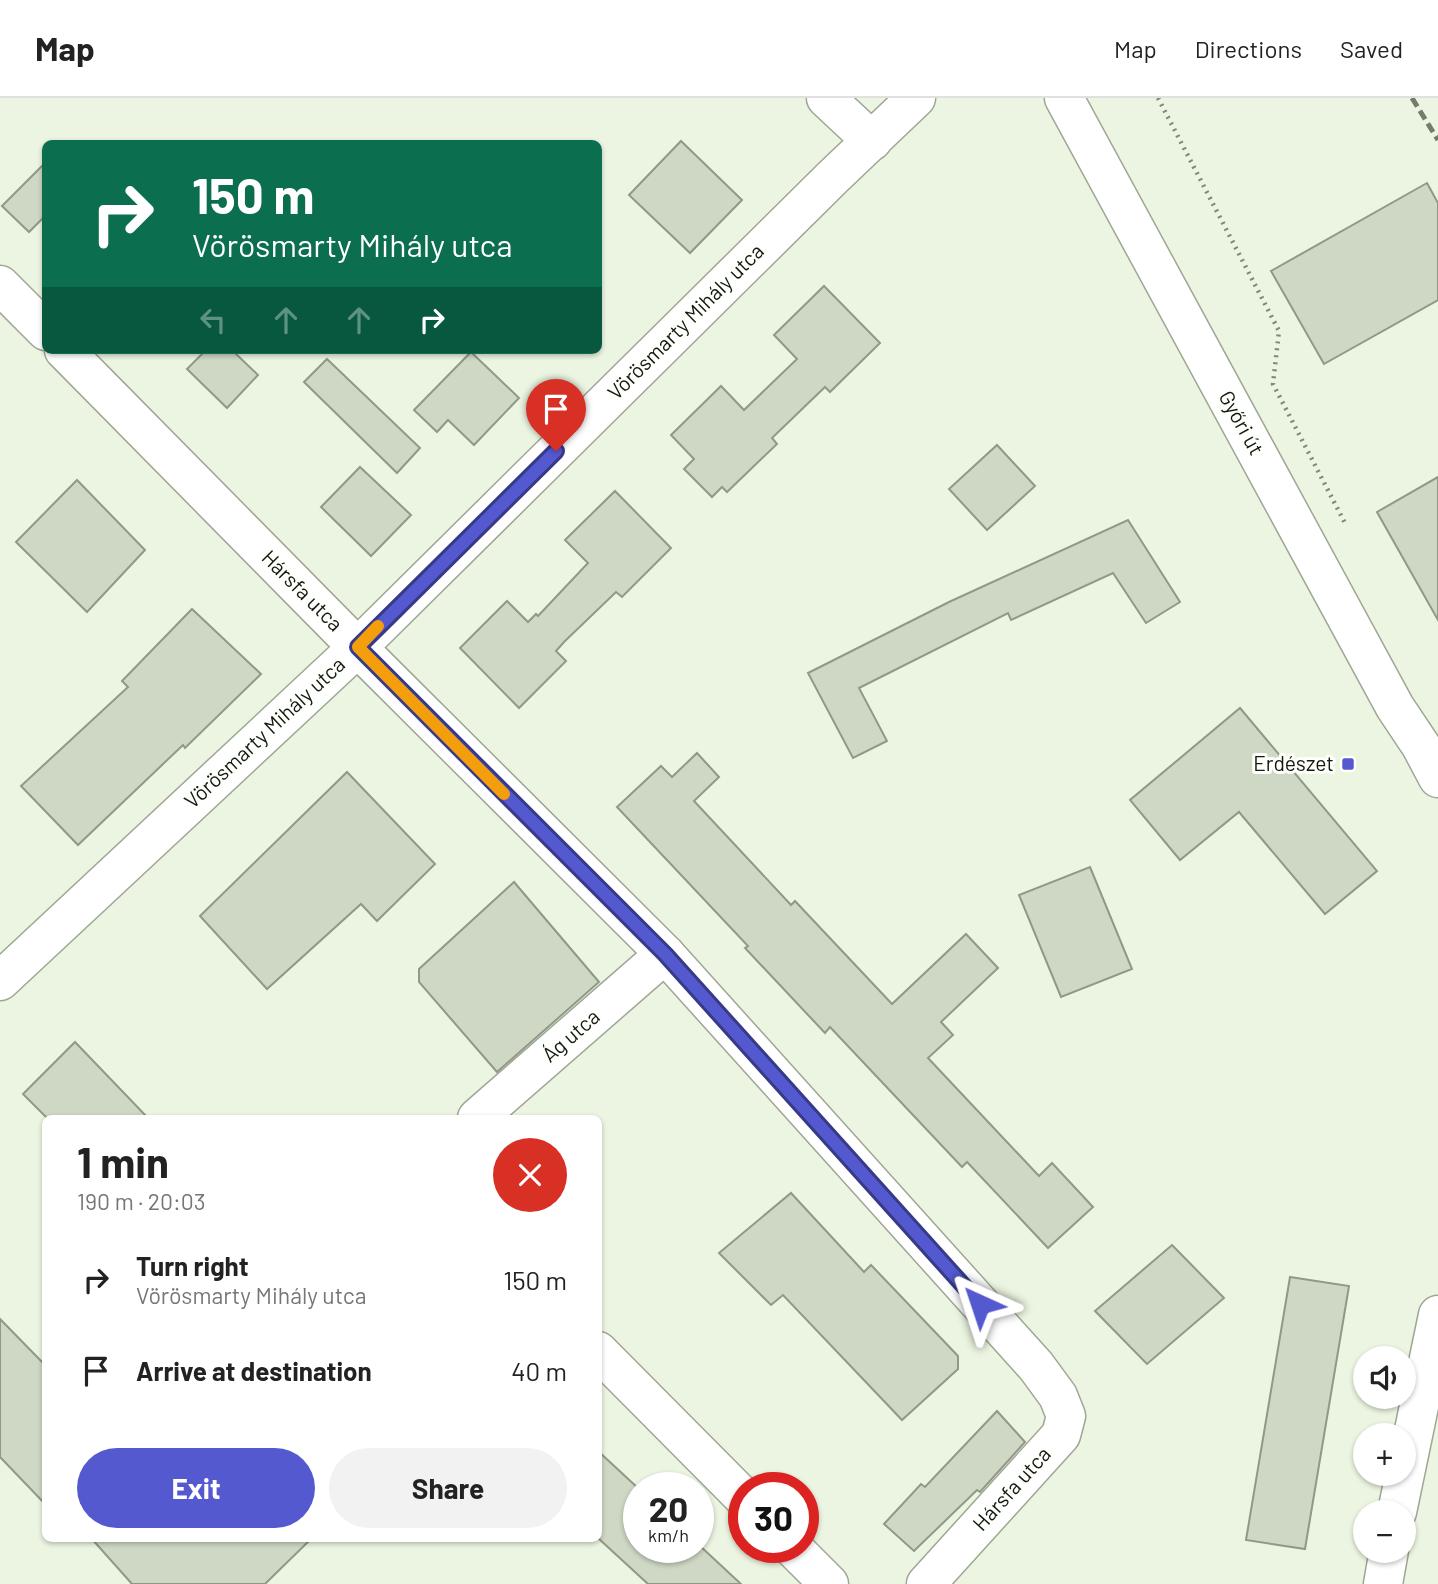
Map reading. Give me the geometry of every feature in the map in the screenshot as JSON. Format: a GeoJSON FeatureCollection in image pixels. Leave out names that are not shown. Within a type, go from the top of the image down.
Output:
{"type":"FeatureCollection","features":[{"type":"Feature","properties":{"kind":"street"},"geometry":{"type":"LineString","coordinates":[[826,98],[872,141]]}},
{"type":"Feature","properties":{"kind":"street","name":"Vörösmarty Mihály utca"},"geometry":{"type":"LineString","coordinates":[[0,981],[358,647],[916,98]]}},
{"type":"Feature","properties":{"kind":"street","name":"Győri út"},"geometry":{"type":"LineString","coordinates":[[1064,98],[1395,707],[1432,762]]}},
{"type":"Feature","properties":{"kind":"street"},"geometry":{"type":"LineString","coordinates":[[0,285],[42,327]]}},
{"type":"Feature","properties":{"kind":"street","name":"Hársfa utca"},"geometry":{"type":"LineString","coordinates":[[68,354],[665,954],[1036,1366],[1058,1396],[1066,1416],[1061,1435],[926,1584]]}},
{"type":"Feature","properties":{"kind":"street","name":"Ág utca"},"geometry":{"type":"LineString","coordinates":[[480,1115],[665,954]]}},
{"type":"Feature","properties":{"kind":"street"},"geometry":{"type":"LineString","coordinates":[[1399,1500],[1438,1315]]}},
{"type":"Feature","properties":{"kind":"street"},"geometry":{"type":"LineString","coordinates":[[602,1356],[728,1482]]}},
{"type":"Feature","properties":{"kind":"street"},"geometry":{"type":"LineString","coordinates":[[808,1563],[829,1584]]}},
{"type":"Feature","properties":{"kind":"street"},"geometry":{"type":"LineString","coordinates":[[1382,1584],[1386,1563]]}},
{"type":"Feature","properties":{"kind":"path"},"geometry":{"type":"LineString","coordinates":[[1158,98],[1279,331],[1273,384],[1349,530]]}},
{"type":"Feature","properties":{"kind":"building"},"geometry":{"type":"Polygon","coordinates":[[[681,141],[742,200],[690,253],[629,195],[681,141]]]}},
{"type":"Feature","properties":{"kind":"building"},"geometry":{"type":"Polygon","coordinates":[[[42,166],[42,219],[29,232],[2,206],[42,166]]]}},
{"type":"Feature","properties":{"kind":"building"},"geometry":{"type":"Polygon","coordinates":[[[1427,183],[1438,203],[1438,300],[1324,364],[1271,271],[1427,183]]]}},
{"type":"Feature","properties":{"kind":"building"},"geometry":{"type":"Polygon","coordinates":[[[824,286],[880,343],[830,392],[825,387],[772,438],[777,444],[727,492],[722,487],[712,497],[684,469],[694,459],[671,435],[721,386],[744,410],[797,359],[774,335],[824,286]]]}},
{"type":"Feature","properties":{"kind":"building"},"geometry":{"type":"Polygon","coordinates":[[[202,354],[236,354],[258,375],[227,408],[187,369],[202,354]]]}},
{"type":"Feature","properties":{"kind":"building"},"geometry":{"type":"Polygon","coordinates":[[[469,354],[473,354],[519,398],[474,445],[448,420],[437,432],[414,410],[469,354]]]}},
{"type":"Feature","properties":{"kind":"building"},"geometry":{"type":"Polygon","coordinates":[[[327,359],[420,448],[397,473],[304,382],[327,359]]]}},
{"type":"Feature","properties":{"kind":"building"},"geometry":{"type":"Polygon","coordinates":[[[997,445],[1035,486],[987,530],[949,489],[997,445]]]}},
{"type":"Feature","properties":{"kind":"building"},"geometry":{"type":"Polygon","coordinates":[[[360,467],[411,515],[371,556],[321,507],[360,467]]]}},
{"type":"Feature","properties":{"kind":"building"},"geometry":{"type":"Polygon","coordinates":[[[1438,477],[1438,620],[1377,512],[1438,477]]]}},
{"type":"Feature","properties":{"kind":"building"},"geometry":{"type":"Polygon","coordinates":[[[77,480],[145,550],[87,612],[16,542],[77,480]]]}},
{"type":"Feature","properties":{"kind":"building"},"geometry":{"type":"Polygon","coordinates":[[[615,491],[671,548],[622,597],[616,592],[564,642],[556,651],[566,661],[519,708],[460,648],[507,601],[528,622],[536,614],[538,616],[588,563],[565,540],[615,491]]]}},
{"type":"Feature","properties":{"kind":"building"},"geometry":{"type":"Polygon","coordinates":[[[1128,520],[1180,602],[1146,623],[1113,573],[1011,620],[1008,613],[859,688],[887,741],[853,758],[808,673],[949,602],[1128,520]]]}},
{"type":"Feature","properties":{"kind":"building"},"geometry":{"type":"Polygon","coordinates":[[[192,609],[261,674],[185,748],[183,745],[78,845],[21,786],[128,687],[122,681],[192,609]]]}},
{"type":"Feature","properties":{"kind":"building"},"geometry":{"type":"Polygon","coordinates":[[[1240,708],[1377,871],[1325,914],[1239,812],[1180,860],[1130,800],[1240,708]]]}},
{"type":"Feature","properties":{"kind":"building"},"geometry":{"type":"Polygon","coordinates":[[[697,753],[719,777],[694,801],[791,905],[795,901],[892,1004],[966,934],[998,968],[941,1022],[953,1035],[928,1058],[1039,1176],[1052,1163],[1093,1207],[1048,1248],[967,1162],[962,1167],[830,1027],[825,1033],[745,948],[748,946],[617,807],[661,766],[672,777],[697,753]]]}},
{"type":"Feature","properties":{"kind":"building"},"geometry":{"type":"Polygon","coordinates":[[[347,772],[435,864],[377,921],[361,904],[267,989],[200,916],[347,772]]]}},
{"type":"Feature","properties":{"kind":"building"},"geometry":{"type":"Polygon","coordinates":[[[1090,867],[1132,969],[1061,997],[1019,895],[1090,867]]]}},
{"type":"Feature","properties":{"kind":"building"},"geometry":{"type":"Polygon","coordinates":[[[514,882],[599,982],[497,1072],[419,982],[419,969],[514,882]]]}},
{"type":"Feature","properties":{"kind":"building"},"geometry":{"type":"Polygon","coordinates":[[[75,1042],[145,1115],[44,1115],[23,1094],[75,1042]]]}},
{"type":"Feature","properties":{"kind":"building"},"geometry":{"type":"Polygon","coordinates":[[[791,1193],[864,1272],[871,1265],[958,1356],[958,1369],[902,1420],[783,1295],[771,1305],[719,1253],[791,1193]]]}},
{"type":"Feature","properties":{"kind":"building"},"geometry":{"type":"Polygon","coordinates":[[[1172,1245],[1224,1298],[1147,1364],[1095,1311],[1172,1245]]]}},
{"type":"Feature","properties":{"kind":"building"},"geometry":{"type":"Polygon","coordinates":[[[1290,1277],[1349,1286],[1305,1549],[1246,1540],[1290,1277]]]}},
{"type":"Feature","properties":{"kind":"building"},"geometry":{"type":"Polygon","coordinates":[[[0,1319],[42,1362],[42,1501],[0,1457],[0,1319]]]}},
{"type":"Feature","properties":{"kind":"building"},"geometry":{"type":"Polygon","coordinates":[[[997,1411],[1025,1442],[980,1492],[977,1490],[914,1551],[884,1524],[921,1484],[925,1487],[997,1411]]]}},
{"type":"Feature","properties":{"kind":"building"},"geometry":{"type":"Polygon","coordinates":[[[602,1455],[623,1474],[623,1561],[602,1542],[602,1455]]]}},
{"type":"Feature","properties":{"kind":"building"},"geometry":{"type":"Polygon","coordinates":[[[95,1542],[308,1542],[265,1584],[132,1584],[95,1542]]]}},
{"type":"Feature","properties":{"kind":"building"},"geometry":{"type":"Polygon","coordinates":[[[714,1559],[741,1584],[648,1584],[625,1563],[714,1563],[714,1559]]]}},
{"type":"Feature","properties":{"kind":"railway"},"geometry":{"type":"LineString","coordinates":[[1412,98],[1438,140]]}},
{"type":"Feature","properties":{"kind":"slow traffic"},"geometry":{"type":"LineString","coordinates":[[378,626],[358,647],[504,794]]}},
{"type":"Feature","properties":{"kind":"place","name":"Erdészet"},"geometry":{"type":"Point","coordinates":[1348,764]}},
{"type":"Feature","properties":{"kind":"route"},"geometry":{"type":"LineString","coordinates":[[556,451],[358,647],[665,954],[980,1304]]}}]}
